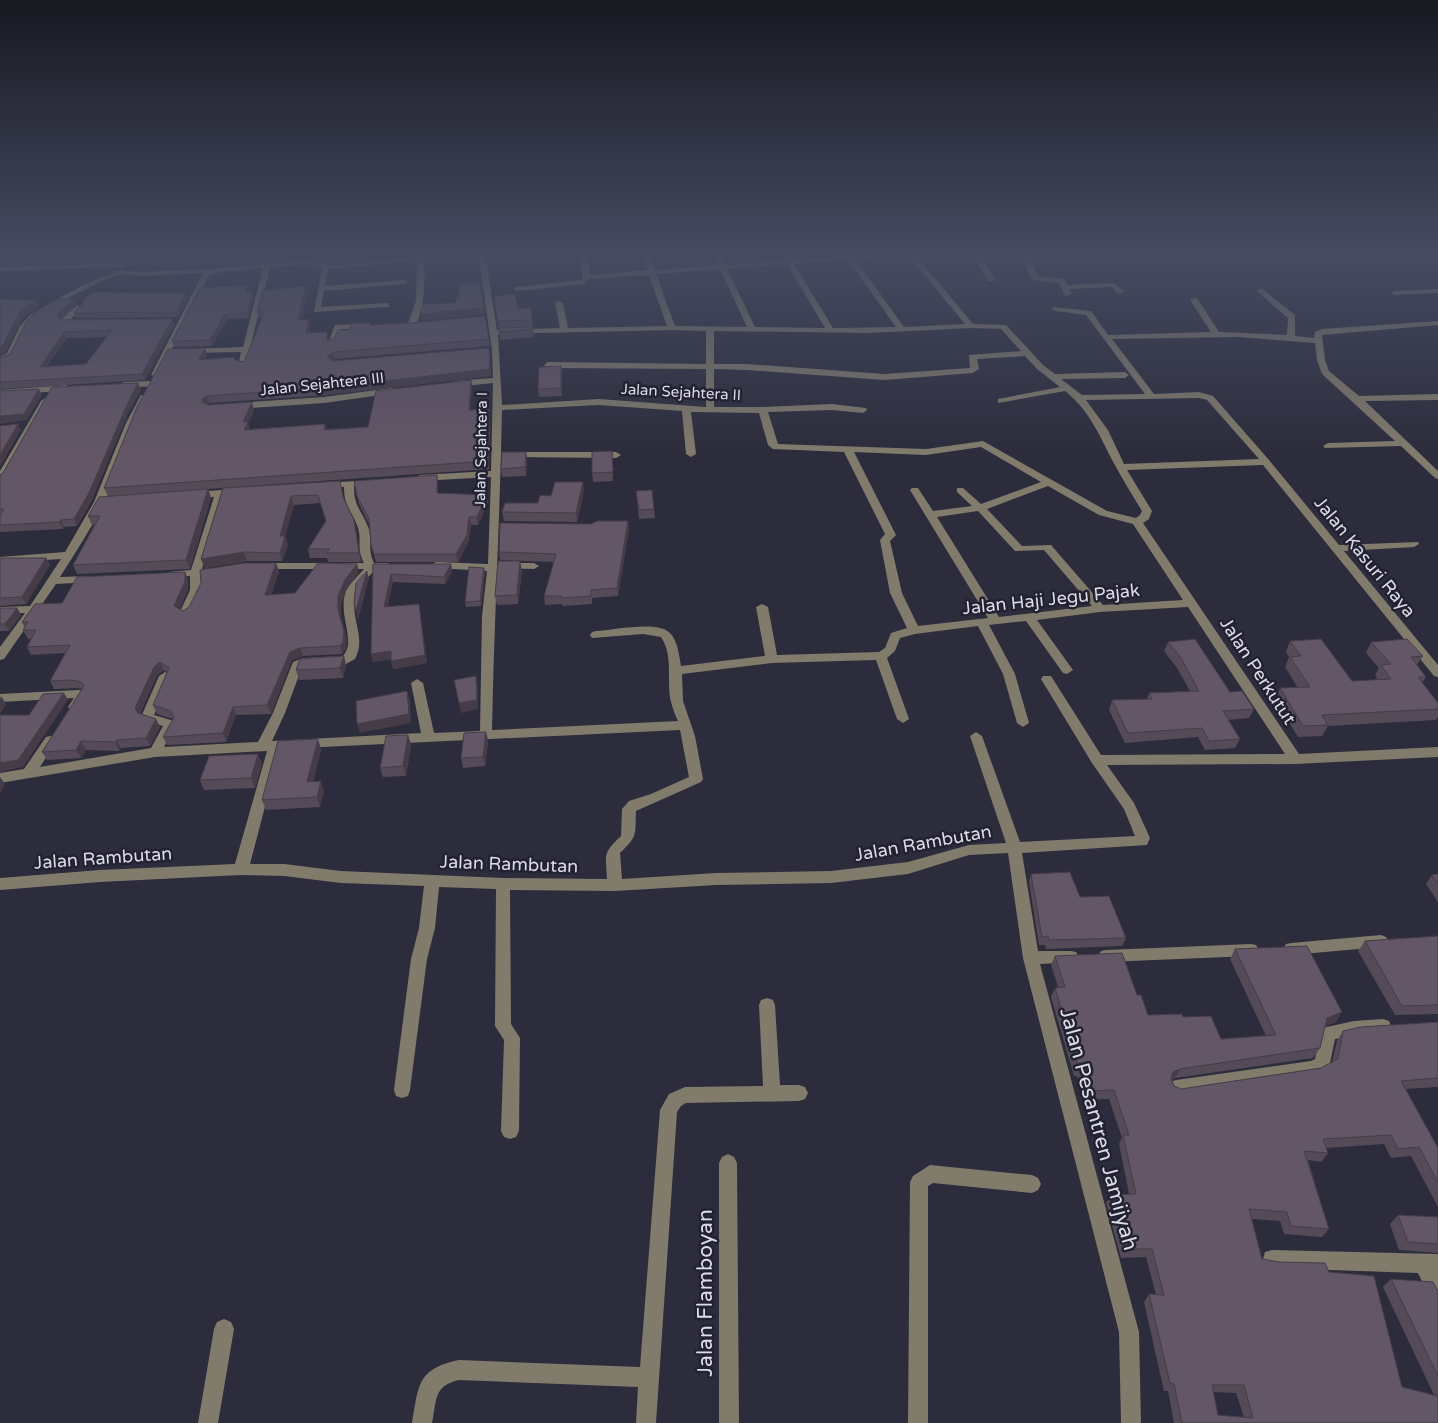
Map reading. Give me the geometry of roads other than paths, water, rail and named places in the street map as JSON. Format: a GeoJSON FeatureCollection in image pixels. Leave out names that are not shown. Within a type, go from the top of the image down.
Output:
{"type":"FeatureCollection","features":[{"type":"Feature","properties":{"kind":"street"},"geometry":{"type":"LineString","coordinates":[[0,360],[8,358],[16,349],[20,332],[29,319]]}},
{"type":"Feature","properties":{"kind":"street"},"geometry":{"type":"LineString","coordinates":[[67,319],[65,322],[91,323]]}},
{"type":"Feature","properties":{"kind":"street"},"geometry":{"type":"LineString","coordinates":[[242,366],[254,319]]}},
{"type":"Feature","properties":{"kind":"street"},"geometry":{"type":"LineString","coordinates":[[401,326],[415,325],[416,319]]}},
{"type":"Feature","properties":{"kind":"street","name":"Jalan Sejahtera I"},"geometry":{"type":"LineString","coordinates":[[486,734],[488,616],[498,526],[495,474],[498,408],[497,380],[492,351],[494,332],[490,319]]}},
{"type":"Feature","properties":{"kind":"street"},"geometry":{"type":"LineString","coordinates":[[563,319],[564,329]]}},
{"type":"Feature","properties":{"kind":"street"},"geometry":{"type":"LineString","coordinates":[[669,319],[672,328]]}},
{"type":"Feature","properties":{"kind":"street"},"geometry":{"type":"LineString","coordinates":[[747,319],[752,330]]}},
{"type":"Feature","properties":{"kind":"street"},"geometry":{"type":"LineString","coordinates":[[824,319],[831,331]]}},
{"type":"Feature","properties":{"kind":"street"},"geometry":{"type":"LineString","coordinates":[[894,319],[901,329]]}},
{"type":"Feature","properties":{"kind":"street"},"geometry":{"type":"LineString","coordinates":[[965,319],[971,326]]}},
{"type":"Feature","properties":{"kind":"street"},"geometry":{"type":"LineString","coordinates":[[1093,319],[1151,396]]}},
{"type":"Feature","properties":{"kind":"street"},"geometry":{"type":"LineString","coordinates":[[1207,319],[1217,335]]}},
{"type":"Feature","properties":{"kind":"street"},"geometry":{"type":"LineString","coordinates":[[1288,336],[1291,319]]}},
{"type":"Feature","properties":{"kind":"street"},"geometry":{"type":"LineString","coordinates":[[0,656],[34,609],[104,501],[134,414],[151,384],[181,321],[171,321]]}},
{"type":"Feature","properties":{"kind":"street"},"geometry":{"type":"LineString","coordinates":[[1438,323],[1322,331],[1318,334],[1325,372],[1357,398],[1438,476]]}},
{"type":"Feature","properties":{"kind":"street"},"geometry":{"type":"LineString","coordinates":[[332,343],[338,327],[372,325]]}},
{"type":"Feature","properties":{"kind":"street"},"geometry":{"type":"LineString","coordinates":[[494,332],[564,329],[672,328],[831,331],[971,326],[1003,327],[1040,367],[1056,377],[1066,388],[1080,398],[1104,430],[1121,467],[1147,511],[1145,517],[1137,522],[1103,513],[983,444],[926,452],[776,447],[773,445],[763,410]]}},
{"type":"Feature","properties":{"kind":"street"},"geometry":{"type":"LineString","coordinates":[[710,329],[710,409]]}},
{"type":"Feature","properties":{"kind":"street"},"geometry":{"type":"LineString","coordinates":[[1107,338],[1217,335],[1288,336],[1318,341]]}},
{"type":"Feature","properties":{"kind":"street"},"geometry":{"type":"LineString","coordinates":[[165,352],[247,349]]}},
{"type":"Feature","properties":{"kind":"street"},"geometry":{"type":"LineString","coordinates":[[548,365],[710,366],[790,369],[884,377],[975,369],[972,357],[1026,353]]}},
{"type":"Feature","properties":{"kind":"street"},"geometry":{"type":"LineString","coordinates":[[1056,377],[1125,375]]}},
{"type":"Feature","properties":{"kind":"street"},"geometry":{"type":"LineString","coordinates":[[448,385],[497,380]]}},
{"type":"Feature","properties":{"kind":"street"},"geometry":{"type":"LineString","coordinates":[[116,385],[151,384]]}},
{"type":"Feature","properties":{"kind":"street"},"geometry":{"type":"LineString","coordinates":[[0,393],[79,388]]}},
{"type":"Feature","properties":{"kind":"street"},"geometry":{"type":"LineString","coordinates":[[1001,401],[1066,388]]}},
{"type":"Feature","properties":{"kind":"street"},"geometry":{"type":"LineString","coordinates":[[0,479],[52,389]]}},
{"type":"Feature","properties":{"kind":"street","name":"Jalan Sejahtera III"},"geometry":{"type":"LineString","coordinates":[[229,407],[324,400],[400,390]]}},
{"type":"Feature","properties":{"kind":"street","name":"Jalan Kasuri Raya"},"geometry":{"type":"LineString","coordinates":[[1080,398],[1199,395],[1210,398],[1266,462],[1438,674]]}},
{"type":"Feature","properties":{"kind":"street"},"geometry":{"type":"LineString","coordinates":[[1357,398],[1438,397]]}},
{"type":"Feature","properties":{"kind":"street","name":"Jalan Sejahtera II"},"geometry":{"type":"LineString","coordinates":[[498,408],[599,402],[686,409],[763,410],[832,407],[863,410]]}},
{"type":"Feature","properties":{"kind":"street"},"geometry":{"type":"LineString","coordinates":[[686,409],[691,454]]}},
{"type":"Feature","properties":{"kind":"street"},"geometry":{"type":"LineString","coordinates":[[15,427],[30,426]]}},
{"type":"Feature","properties":{"kind":"street"},"geometry":{"type":"LineString","coordinates":[[1328,446],[1404,444]]}},
{"type":"Feature","properties":{"kind":"street"},"geometry":{"type":"LineString","coordinates":[[676,671],[772,659],[881,656],[888,653],[895,636],[914,630],[896,593],[885,540],[891,535],[848,450]]}},
{"type":"Feature","properties":{"kind":"street"},"geometry":{"type":"LineString","coordinates":[[496,456],[616,455]]}},
{"type":"Feature","properties":{"kind":"street"},"geometry":{"type":"LineString","coordinates":[[1121,467],[1266,462]]}},
{"type":"Feature","properties":{"kind":"street"},"geometry":{"type":"LineString","coordinates":[[406,479],[495,474]]}},
{"type":"Feature","properties":{"kind":"street"},"geometry":{"type":"LineString","coordinates":[[310,486],[378,481]]}},
{"type":"Feature","properties":{"kind":"street"},"geometry":{"type":"LineString","coordinates":[[930,515],[980,508],[1049,482]]}},
{"type":"Feature","properties":{"kind":"street"},"geometry":{"type":"LineString","coordinates":[[349,483],[349,501],[364,529],[364,553],[371,567]]}},
{"type":"Feature","properties":{"kind":"street"},"geometry":{"type":"LineString","coordinates":[[914,490],[996,622]]}},
{"type":"Feature","properties":{"kind":"street"},"geometry":{"type":"LineString","coordinates":[[960,490],[1019,549],[1047,547],[1100,609]]}},
{"type":"Feature","properties":{"kind":"street"},"geometry":{"type":"LineString","coordinates":[[183,496],[247,491]]}},
{"type":"Feature","properties":{"kind":"street"},"geometry":{"type":"LineString","coordinates":[[185,614],[196,590],[195,574],[220,493]]}},
{"type":"Feature","properties":{"kind":"street","name":"Jalan Perkutut"},"geometry":{"type":"LineString","coordinates":[[1137,522],[1295,759]]}},
{"type":"Feature","properties":{"kind":"street"},"geometry":{"type":"LineString","coordinates":[[1335,548],[1414,544]]}},
{"type":"Feature","properties":{"kind":"street"},"geometry":{"type":"LineString","coordinates":[[0,560],[69,555]]}},
{"type":"Feature","properties":{"kind":"street"},"geometry":{"type":"LineString","coordinates":[[424,564],[493,567],[534,566]]}},
{"type":"Feature","properties":{"kind":"street"},"geometry":{"type":"LineString","coordinates":[[248,566],[397,566]]}},
{"type":"Feature","properties":{"kind":"street"},"geometry":{"type":"LineString","coordinates":[[241,869],[269,746],[297,665],[303,662],[346,660],[352,656],[355,637],[348,612],[352,591],[371,567]]}},
{"type":"Feature","properties":{"kind":"street"},"geometry":{"type":"LineString","coordinates":[[157,576],[195,574],[230,569]]}},
{"type":"Feature","properties":{"kind":"street"},"geometry":{"type":"LineString","coordinates":[[53,580],[100,578]]}},
{"type":"Feature","properties":{"kind":"street","name":"Jalan Haji Jegu Pajak"},"geometry":{"type":"LineString","coordinates":[[914,630],[983,624],[1100,609],[1192,603]]}},
{"type":"Feature","properties":{"kind":"street"},"geometry":{"type":"LineString","coordinates":[[762,608],[772,659]]}},
{"type":"Feature","properties":{"kind":"street"},"geometry":{"type":"LineString","coordinates":[[0,610],[34,609]]}},
{"type":"Feature","properties":{"kind":"street"},"geometry":{"type":"LineString","coordinates":[[1030,618],[1066,670]]}},
{"type":"Feature","properties":{"kind":"street"},"geometry":{"type":"LineString","coordinates":[[983,624],[1008,674],[1023,723]]}},
{"type":"Feature","properties":{"kind":"street"},"geometry":{"type":"LineString","coordinates":[[596,635],[651,630],[666,635],[673,654],[676,671],[677,701],[689,736],[696,779],[656,798],[634,804],[629,809],[628,837],[613,852],[615,885]]}},
{"type":"Feature","properties":{"kind":"street"},"geometry":{"type":"LineString","coordinates":[[881,656],[903,719]]}},
{"type":"Feature","properties":{"kind":"street"},"geometry":{"type":"LineString","coordinates":[[154,752],[170,724],[147,717],[165,676]]}},
{"type":"Feature","properties":{"kind":"street"},"geometry":{"type":"LineString","coordinates":[[1047,679],[1098,760],[1295,759],[1438,752]]}},
{"type":"Feature","properties":{"kind":"street"},"geometry":{"type":"LineString","coordinates":[[417,684],[428,737]]}},
{"type":"Feature","properties":{"kind":"street"},"geometry":{"type":"LineString","coordinates":[[0,698],[79,694],[81,698],[28,774]]}},
{"type":"Feature","properties":{"kind":"street"},"geometry":{"type":"LineString","coordinates":[[0,778],[154,752],[684,725]]}},
{"type":"Feature","properties":{"kind":"street","name":"Jalan Pesantren Jamijyah"},"geometry":{"type":"LineString","coordinates":[[976,736],[1014,846],[1032,958],[1129,1332],[1131,1423]]}},
{"type":"Feature","properties":{"kind":"street","name":"Jalan Rambutan"},"geometry":{"type":"LineString","coordinates":[[0,884],[100,876],[241,869],[284,870],[341,877],[502,884],[615,885],[872,874],[908,868],[969,850],[1014,846],[1142,841],[1140,827],[1122,793],[1098,760]]}},
{"type":"Feature","properties":{"kind":"street"},"geometry":{"type":"LineString","coordinates":[[402,1090],[419,958],[427,928],[432,880]]}},
{"type":"Feature","properties":{"kind":"street"},"geometry":{"type":"LineString","coordinates":[[502,884],[503,1026],[512,1038],[510,1131]]}},
{"type":"Feature","properties":{"kind":"street"},"geometry":{"type":"LineString","coordinates":[[1032,958],[1274,950],[1398,940]]}},
{"type":"Feature","properties":{"kind":"street"},"geometry":{"type":"LineString","coordinates":[[768,1005],[772,1092]]}},
{"type":"Feature","properties":{"kind":"street"},"geometry":{"type":"LineString","coordinates":[[1176,1088],[1314,1068],[1323,1064],[1328,1034],[1354,1028],[1401,1025]]}},
{"type":"Feature","properties":{"kind":"street"},"geometry":{"type":"LineString","coordinates":[[646,1423],[669,1110],[675,1100],[685,1095],[799,1093]]}},
{"type":"Feature","properties":{"kind":"street","name":"Jalan Flamboyan"},"geometry":{"type":"LineString","coordinates":[[728,1163],[729,1423]]}},
{"type":"Feature","properties":{"kind":"street"},"geometry":{"type":"LineString","coordinates":[[918,1423],[919,1182],[930,1174],[1032,1184]]}},
{"type":"Feature","properties":{"kind":"street"},"geometry":{"type":"LineString","coordinates":[[1272,1260],[1340,1260],[1431,1264],[1438,1293]]}},
{"type":"Feature","properties":{"kind":"street"},"geometry":{"type":"LineString","coordinates":[[208,1423],[224,1329]]}},
{"type":"Feature","properties":{"kind":"street"},"geometry":{"type":"LineString","coordinates":[[422,1423],[432,1380],[441,1372],[459,1370],[648,1377]]}}]}
